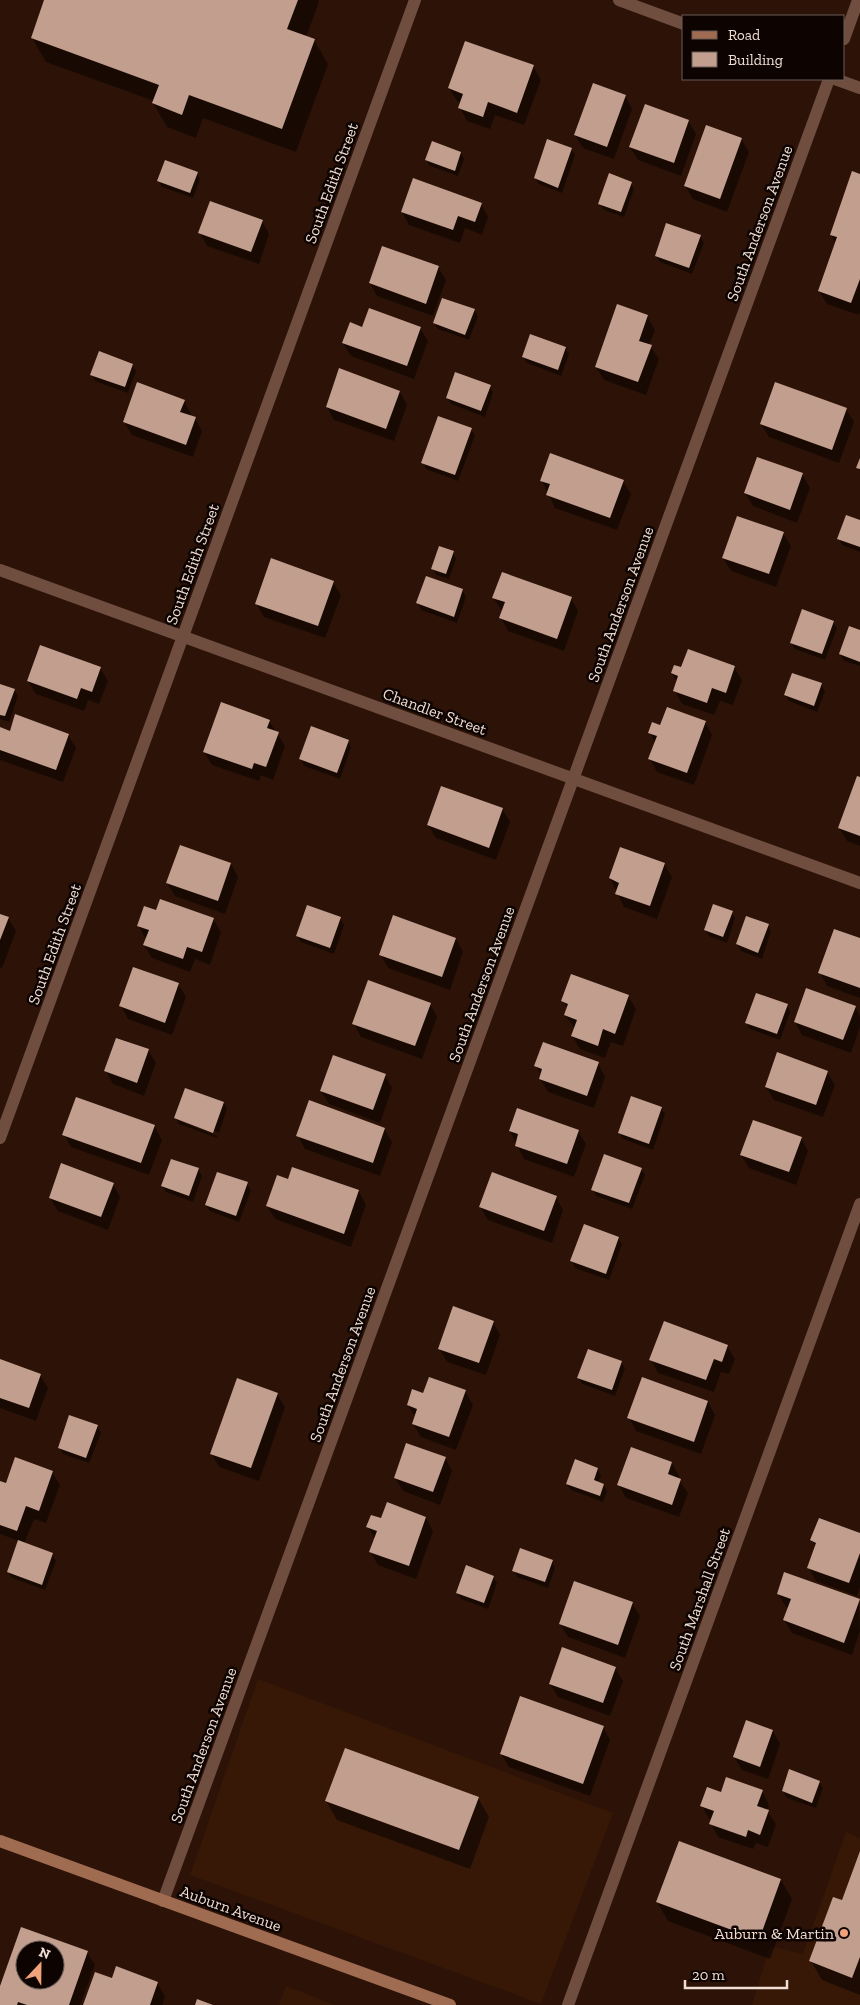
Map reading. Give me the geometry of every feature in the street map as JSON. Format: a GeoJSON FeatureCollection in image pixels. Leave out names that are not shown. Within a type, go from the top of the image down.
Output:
{"type":"FeatureCollection","features":[{"type":"Feature","properties":{"kind":"main road","name":"Auburn Avenue"},"geometry":{"type":"LineString","coordinates":[[0,1841],[450,2005]]}},
{"type":"Feature","properties":{"kind":"street","name":"South Edith Street"},"geometry":{"type":"LineString","coordinates":[[0,1138],[415,0]]}},
{"type":"Feature","properties":{"kind":"street"},"geometry":{"type":"LineString","coordinates":[[619,0],[682,23]]}},
{"type":"Feature","properties":{"kind":"street"},"geometry":{"type":"LineString","coordinates":[[845,35],[858,0]]}},
{"type":"Feature","properties":{"kind":"street","name":"South Anderson Avenue"},"geometry":{"type":"LineString","coordinates":[[163,1900],[829,80]]}},
{"type":"Feature","properties":{"kind":"street"},"geometry":{"type":"LineString","coordinates":[[838,80],[860,88]]}},
{"type":"Feature","properties":{"kind":"street","name":"Chandler Street"},"geometry":{"type":"LineString","coordinates":[[0,570],[860,883]]}},
{"type":"Feature","properties":{"kind":"street","name":"South Marshall Street"},"geometry":{"type":"LineString","coordinates":[[568,2005],[860,1204]]}},
{"type":"Feature","properties":{"kind":"shaded area"},"geometry":{"type":"Polygon","coordinates":[[[258,1679],[613,1813],[541,2004],[190,1875],[258,1679]]]}},
{"type":"Feature","properties":{"kind":"shaded area"},"geometry":{"type":"Polygon","coordinates":[[[846,1832],[860,1838],[860,2005],[752,2005],[770,1946],[803,1954],[846,1832]]]}},
{"type":"Feature","properties":{"kind":"shaded area"},"geometry":{"type":"Polygon","coordinates":[[[286,1986],[335,2005],[279,2005],[286,1986]]]}},
{"type":"Feature","properties":{"kind":"building"},"geometry":{"type":"Polygon","coordinates":[[[44,0],[298,0],[287,29],[315,39],[282,129],[189,95],[182,115],[152,103],[159,85],[31,38],[44,0]]]}},
{"type":"Feature","properties":{"kind":"building"},"geometry":{"type":"Polygon","coordinates":[[[465,41],[534,65],[517,113],[488,102],[483,117],[458,108],[463,94],[448,88],[465,41]]]}},
{"type":"Feature","properties":{"kind":"building"},"geometry":{"type":"Polygon","coordinates":[[[593,83],[626,95],[607,147],[574,135],[593,83]]]}},
{"type":"Feature","properties":{"kind":"building"},"geometry":{"type":"Polygon","coordinates":[[[645,104],[689,120],[674,163],[629,147],[645,104]]]}},
{"type":"Feature","properties":{"kind":"building"},"geometry":{"type":"Polygon","coordinates":[[[706,125],[742,138],[720,199],[684,186],[706,125]]]}},
{"type":"Feature","properties":{"kind":"building"},"geometry":{"type":"Polygon","coordinates":[[[547,139],[572,148],[558,188],[534,178],[547,139]]]}},
{"type":"Feature","properties":{"kind":"building"},"geometry":{"type":"Polygon","coordinates":[[[432,141],[461,152],[455,171],[425,160],[432,141]]]}},
{"type":"Feature","properties":{"kind":"building"},"geometry":{"type":"Polygon","coordinates":[[[165,160],[198,172],[190,193],[157,181],[165,160]]]}},
{"type":"Feature","properties":{"kind":"building"},"geometry":{"type":"Polygon","coordinates":[[[852,171],[860,174],[860,279],[851,303],[818,291],[837,237],[830,235],[852,171]]]}},
{"type":"Feature","properties":{"kind":"building"},"geometry":{"type":"Polygon","coordinates":[[[609,173],[632,182],[621,212],[598,204],[609,173]]]}},
{"type":"Feature","properties":{"kind":"building"},"geometry":{"type":"Polygon","coordinates":[[[413,178],[482,203],[475,222],[458,216],[453,230],[401,212],[413,178]]]}},
{"type":"Feature","properties":{"kind":"building"},"geometry":{"type":"Polygon","coordinates":[[[210,201],[263,220],[251,252],[198,233],[210,201]]]}},
{"type":"Feature","properties":{"kind":"building"},"geometry":{"type":"Polygon","coordinates":[[[666,223],[701,235],[689,268],[655,256],[666,223]]]}},
{"type":"Feature","properties":{"kind":"building"},"geometry":{"type":"Polygon","coordinates":[[[382,246],[439,266],[426,304],[369,283],[382,246]]]}},
{"type":"Feature","properties":{"kind":"building"},"geometry":{"type":"Polygon","coordinates":[[[442,298],[475,309],[465,335],[433,323],[442,298]]]}},
{"type":"Feature","properties":{"kind":"building"},"geometry":{"type":"Polygon","coordinates":[[[617,304],[648,315],[639,341],[652,345],[638,382],[595,367],[617,304]]]}},
{"type":"Feature","properties":{"kind":"building"},"geometry":{"type":"Polygon","coordinates":[[[369,308],[421,327],[407,366],[342,343],[350,322],[362,327],[369,308]]]}},
{"type":"Feature","properties":{"kind":"building"},"geometry":{"type":"Polygon","coordinates":[[[530,334],[566,347],[558,370],[522,357],[530,334]]]}},
{"type":"Feature","properties":{"kind":"building"},"geometry":{"type":"Polygon","coordinates":[[[99,351],[133,364],[125,387],[90,375],[99,351]]]}},
{"type":"Feature","properties":{"kind":"building"},"geometry":{"type":"Polygon","coordinates":[[[339,368],[400,391],[386,429],[326,407],[339,368]]]}},
{"type":"Feature","properties":{"kind":"building"},"geometry":{"type":"Polygon","coordinates":[[[455,372],[491,385],[481,411],[446,398],[455,372]]]}},
{"type":"Feature","properties":{"kind":"building"},"geometry":{"type":"Polygon","coordinates":[[[137,382],[185,400],[180,412],[196,417],[186,445],[123,422],[137,382]]]}},
{"type":"Feature","properties":{"kind":"building"},"geometry":{"type":"Polygon","coordinates":[[[775,382],[847,408],[832,450],[760,424],[775,382]]]}},
{"type":"Feature","properties":{"kind":"building"},"geometry":{"type":"Polygon","coordinates":[[[438,416],[472,428],[455,475],[421,463],[438,416]]]}},
{"type":"Feature","properties":{"kind":"building"},"geometry":{"type":"Polygon","coordinates":[[[550,453],[624,480],[610,518],[546,495],[550,484],[540,481],[550,453]]]}},
{"type":"Feature","properties":{"kind":"building"},"geometry":{"type":"Polygon","coordinates":[[[757,457],[803,473],[790,510],[744,493],[757,457]]]}},
{"type":"Feature","properties":{"kind":"building"},"geometry":{"type":"Polygon","coordinates":[[[860,458],[860,469],[856,468],[860,458]]]}},
{"type":"Feature","properties":{"kind":"building"},"geometry":{"type":"Polygon","coordinates":[[[846,515],[860,520],[860,547],[837,539],[846,515]]]}},
{"type":"Feature","properties":{"kind":"building"},"geometry":{"type":"Polygon","coordinates":[[[737,516],[784,532],[769,574],[722,558],[737,516]]]}},
{"type":"Feature","properties":{"kind":"building"},"geometry":{"type":"Polygon","coordinates":[[[439,546],[454,551],[446,574],[431,569],[439,546]]]}},
{"type":"Feature","properties":{"kind":"building"},"geometry":{"type":"Polygon","coordinates":[[[271,558],[334,581],[318,626],[255,604],[271,558]]]}},
{"type":"Feature","properties":{"kind":"building"},"geometry":{"type":"Polygon","coordinates":[[[502,572],[572,597],[557,639],[499,618],[505,602],[492,598],[502,572]]]}},
{"type":"Feature","properties":{"kind":"building"},"geometry":{"type":"Polygon","coordinates":[[[426,576],[463,589],[454,617],[416,603],[426,576]]]}},
{"type":"Feature","properties":{"kind":"building"},"geometry":{"type":"Polygon","coordinates":[[[802,609],[834,621],[822,654],[790,643],[802,609]]]}},
{"type":"Feature","properties":{"kind":"building"},"geometry":{"type":"Polygon","coordinates":[[[849,626],[860,630],[860,662],[839,654],[849,626]]]}},
{"type":"Feature","properties":{"kind":"building"},"geometry":{"type":"Polygon","coordinates":[[[40,645],[101,667],[92,692],[81,688],[77,699],[27,681],[40,645]]]}},
{"type":"Feature","properties":{"kind":"building"},"geometry":{"type":"Polygon","coordinates":[[[688,649],[735,666],[726,693],[712,688],[707,703],[673,691],[678,676],[671,673],[674,665],[681,667],[688,649]]]}},
{"type":"Feature","properties":{"kind":"building"},"geometry":{"type":"Polygon","coordinates":[[[792,673],[822,683],[814,706],[784,695],[792,673]]]}},
{"type":"Feature","properties":{"kind":"building"},"geometry":{"type":"Polygon","coordinates":[[[0,684],[15,689],[5,716],[0,715],[0,684]]]}},
{"type":"Feature","properties":{"kind":"building"},"geometry":{"type":"Polygon","coordinates":[[[221,702],[270,720],[267,728],[279,732],[266,767],[254,763],[252,769],[203,752],[221,702]]]}},
{"type":"Feature","properties":{"kind":"building"},"geometry":{"type":"Polygon","coordinates":[[[667,707],[706,721],[687,773],[648,759],[657,736],[648,733],[652,722],[660,725],[667,707]]]}},
{"type":"Feature","properties":{"kind":"building"},"geometry":{"type":"Polygon","coordinates":[[[15,714],[69,734],[56,770],[0,750],[0,727],[10,731],[15,714]]]}},
{"type":"Feature","properties":{"kind":"building"},"geometry":{"type":"Polygon","coordinates":[[[311,726],[349,740],[337,773],[299,759],[311,726]]]}},
{"type":"Feature","properties":{"kind":"building"},"geometry":{"type":"Polygon","coordinates":[[[857,776],[860,777],[860,836],[838,828],[857,776]]]}},
{"type":"Feature","properties":{"kind":"building"},"geometry":{"type":"Polygon","coordinates":[[[441,786],[503,808],[489,848],[427,825],[441,786]]]}},
{"type":"Feature","properties":{"kind":"building"},"geometry":{"type":"Polygon","coordinates":[[[180,845],[231,863],[218,901],[166,883],[180,845]]]}},
{"type":"Feature","properties":{"kind":"building"},"geometry":{"type":"Polygon","coordinates":[[[620,847],[665,863],[650,906],[615,894],[619,883],[609,878],[620,847]]]}},
{"type":"Feature","properties":{"kind":"building"},"geometry":{"type":"Polygon","coordinates":[[[160,899],[214,918],[202,952],[187,947],[183,959],[143,945],[149,930],[137,926],[144,906],[156,910],[160,899]]]}},
{"type":"Feature","properties":{"kind":"building"},"geometry":{"type":"Polygon","coordinates":[[[713,904],[733,911],[723,937],[704,930],[713,904]]]}},
{"type":"Feature","properties":{"kind":"building"},"geometry":{"type":"Polygon","coordinates":[[[307,905],[341,917],[330,948],[296,936],[307,905]]]}},
{"type":"Feature","properties":{"kind":"building"},"geometry":{"type":"Polygon","coordinates":[[[0,914],[9,917],[0,940],[0,914]]]}},
{"type":"Feature","properties":{"kind":"building"},"geometry":{"type":"Polygon","coordinates":[[[393,915],[456,938],[442,977],[379,955],[393,915]]]}},
{"type":"Feature","properties":{"kind":"building"},"geometry":{"type":"Polygon","coordinates":[[[746,916],[769,924],[758,953],[736,944],[746,916]]]}},
{"type":"Feature","properties":{"kind":"building"},"geometry":{"type":"Polygon","coordinates":[[[834,929],[860,938],[860,988],[818,973],[834,929]]]}},
{"type":"Feature","properties":{"kind":"building"},"geometry":{"type":"Polygon","coordinates":[[[133,967],[179,983],[165,1023],[119,1006],[133,967]]]}},
{"type":"Feature","properties":{"kind":"building"},"geometry":{"type":"Polygon","coordinates":[[[571,974],[629,995],[615,1034],[603,1029],[598,1046],[571,1036],[577,1020],[564,1015],[568,1004],[561,1001],[571,974]]]}},
{"type":"Feature","properties":{"kind":"building"},"geometry":{"type":"Polygon","coordinates":[[[368,980],[431,1003],[415,1046],[352,1024],[368,980]]]}},
{"type":"Feature","properties":{"kind":"building"},"geometry":{"type":"Polygon","coordinates":[[[806,988],[856,1006],[843,1040],[794,1022],[806,988]]]}},
{"type":"Feature","properties":{"kind":"building"},"geometry":{"type":"Polygon","coordinates":[[[756,993],[788,1004],[777,1034],[745,1023],[756,993]]]}},
{"type":"Feature","properties":{"kind":"building"},"geometry":{"type":"Polygon","coordinates":[[[116,1038],[149,1049],[137,1083],[104,1071],[116,1038]]]}},
{"type":"Feature","properties":{"kind":"building"},"geometry":{"type":"Polygon","coordinates":[[[543,1042],[599,1062],[587,1096],[539,1079],[542,1069],[534,1066],[543,1042]]]}},
{"type":"Feature","properties":{"kind":"building"},"geometry":{"type":"Polygon","coordinates":[[[777,1052],[828,1071],[816,1105],[765,1087],[777,1052]]]}},
{"type":"Feature","properties":{"kind":"building"},"geometry":{"type":"Polygon","coordinates":[[[333,1055],[386,1074],[373,1110],[320,1091],[333,1055]]]}},
{"type":"Feature","properties":{"kind":"building"},"geometry":{"type":"Polygon","coordinates":[[[185,1088],[224,1102],[213,1133],[174,1118],[185,1088]]]}},
{"type":"Feature","properties":{"kind":"building"},"geometry":{"type":"Polygon","coordinates":[[[631,1096],[662,1107],[649,1144],[618,1133],[631,1096]]]}},
{"type":"Feature","properties":{"kind":"building"},"geometry":{"type":"Polygon","coordinates":[[[76,1097],[155,1125],[141,1163],[62,1135],[76,1097]]]}},
{"type":"Feature","properties":{"kind":"building"},"geometry":{"type":"Polygon","coordinates":[[[309,1100],[385,1128],[373,1163],[296,1136],[309,1100]]]}},
{"type":"Feature","properties":{"kind":"building"},"geometry":{"type":"Polygon","coordinates":[[[517,1108],[579,1130],[567,1164],[515,1146],[518,1134],[509,1131],[517,1108]]]}},
{"type":"Feature","properties":{"kind":"building"},"geometry":{"type":"Polygon","coordinates":[[[753,1120],[802,1137],[789,1172],[740,1155],[753,1120]]]}},
{"type":"Feature","properties":{"kind":"building"},"geometry":{"type":"Polygon","coordinates":[[[604,1154],[642,1168],[629,1203],[591,1190],[604,1154]]]}},
{"type":"Feature","properties":{"kind":"building"},"geometry":{"type":"Polygon","coordinates":[[[171,1159],[199,1168],[189,1196],[161,1186],[171,1159]]]}},
{"type":"Feature","properties":{"kind":"building"},"geometry":{"type":"Polygon","coordinates":[[[61,1163],[114,1183],[101,1217],[49,1198],[61,1163]]]}},
{"type":"Feature","properties":{"kind":"building"},"geometry":{"type":"Polygon","coordinates":[[[292,1167],[359,1190],[344,1234],[266,1206],[277,1175],[288,1179],[292,1167]]]}},
{"type":"Feature","properties":{"kind":"building"},"geometry":{"type":"Polygon","coordinates":[[[217,1172],[248,1182],[236,1216],[205,1205],[217,1172]]]}},
{"type":"Feature","properties":{"kind":"building"},"geometry":{"type":"Polygon","coordinates":[[[492,1172],[557,1196],[544,1231],[479,1207],[492,1172]]]}},
{"type":"Feature","properties":{"kind":"building"},"geometry":{"type":"Polygon","coordinates":[[[584,1224],[619,1237],[606,1274],[570,1261],[584,1224]]]}},
{"type":"Feature","properties":{"kind":"building"},"geometry":{"type":"Polygon","coordinates":[[[453,1306],[494,1321],[479,1363],[438,1349],[453,1306]]]}},
{"type":"Feature","properties":{"kind":"building"},"geometry":{"type":"Polygon","coordinates":[[[664,1321],[728,1345],[722,1362],[714,1359],[706,1380],[649,1360],[664,1321]]]}},
{"type":"Feature","properties":{"kind":"building"},"geometry":{"type":"Polygon","coordinates":[[[588,1349],[622,1361],[612,1390],[577,1378],[588,1349]]]}},
{"type":"Feature","properties":{"kind":"building"},"geometry":{"type":"Polygon","coordinates":[[[0,1359],[41,1374],[29,1408],[0,1398],[0,1359]]]}},
{"type":"Feature","properties":{"kind":"building"},"geometry":{"type":"Polygon","coordinates":[[[429,1377],[466,1390],[449,1437],[412,1424],[417,1409],[407,1405],[412,1389],[423,1393],[429,1377]]]}},
{"type":"Feature","properties":{"kind":"building"},"geometry":{"type":"Polygon","coordinates":[[[642,1377],[708,1401],[694,1442],[627,1418],[642,1377]]]}},
{"type":"Feature","properties":{"kind":"building"},"geometry":{"type":"Polygon","coordinates":[[[237,1378],[278,1393],[251,1468],[210,1454],[237,1378]]]}},
{"type":"Feature","properties":{"kind":"building"},"geometry":{"type":"Polygon","coordinates":[[[69,1415],[98,1425],[86,1458],[58,1448],[69,1415]]]}},
{"type":"Feature","properties":{"kind":"building"},"geometry":{"type":"Polygon","coordinates":[[[406,1443],[446,1457],[433,1492],[394,1478],[406,1443]]]}},
{"type":"Feature","properties":{"kind":"building"},"geometry":{"type":"Polygon","coordinates":[[[631,1447],[672,1462],[668,1474],[681,1479],[672,1505],[617,1485],[631,1447]]]}},
{"type":"Feature","properties":{"kind":"building"},"geometry":{"type":"Polygon","coordinates":[[[15,1457],[53,1471],[39,1511],[26,1506],[17,1531],[0,1525],[0,1481],[6,1483],[15,1457]]]}},
{"type":"Feature","properties":{"kind":"building"},"geometry":{"type":"Polygon","coordinates":[[[575,1459],[598,1468],[594,1480],[604,1484],[600,1496],[566,1484],[575,1459]]]}},
{"type":"Feature","properties":{"kind":"building"},"geometry":{"type":"Polygon","coordinates":[[[387,1502],[426,1517],[409,1566],[369,1552],[377,1531],[366,1527],[371,1515],[381,1518],[387,1502]]]}},
{"type":"Feature","properties":{"kind":"building"},"geometry":{"type":"Polygon","coordinates":[[[819,1518],[860,1533],[860,1553],[849,1583],[807,1568],[816,1543],[810,1540],[819,1518]]]}},
{"type":"Feature","properties":{"kind":"building"},"geometry":{"type":"Polygon","coordinates":[[[18,1540],[53,1553],[42,1585],[7,1572],[18,1540]]]}},
{"type":"Feature","properties":{"kind":"building"},"geometry":{"type":"Polygon","coordinates":[[[520,1548],[553,1560],[545,1582],[512,1571],[520,1548]]]}},
{"type":"Feature","properties":{"kind":"building"},"geometry":{"type":"Polygon","coordinates":[[[466,1565],[494,1576],[484,1603],[456,1593],[466,1565]]]}},
{"type":"Feature","properties":{"kind":"building"},"geometry":{"type":"Polygon","coordinates":[[[784,1572],[860,1599],[844,1643],[783,1620],[791,1599],[777,1594],[784,1572]]]}},
{"type":"Feature","properties":{"kind":"building"},"geometry":{"type":"Polygon","coordinates":[[[574,1581],[633,1602],[618,1645],[559,1624],[574,1581]]]}},
{"type":"Feature","properties":{"kind":"building"},"geometry":{"type":"Polygon","coordinates":[[[562,1647],[616,1667],[603,1703],[549,1684],[562,1647]]]}},
{"type":"Feature","properties":{"kind":"building"},"geometry":{"type":"Polygon","coordinates":[[[520,1696],[604,1726],[583,1784],[500,1754],[520,1696]]]}},
{"type":"Feature","properties":{"kind":"building"},"geometry":{"type":"Polygon","coordinates":[[[746,1720],[773,1730],[760,1767],[733,1757],[746,1720]]]}},
{"type":"Feature","properties":{"kind":"building"},"geometry":{"type":"Polygon","coordinates":[[[345,1748],[479,1797],[459,1850],[325,1801],[345,1748]]]}},
{"type":"Feature","properties":{"kind":"building"},"geometry":{"type":"Polygon","coordinates":[[[789,1769],[820,1781],[812,1803],[782,1791],[789,1769]]]}},
{"type":"Feature","properties":{"kind":"building"},"geometry":{"type":"Polygon","coordinates":[[[726,1777],[763,1790],[757,1806],[769,1810],[760,1835],[748,1830],[746,1837],[709,1824],[714,1811],[700,1806],[707,1787],[721,1792],[726,1777]]]}},
{"type":"Feature","properties":{"kind":"building"},"geometry":{"type":"Polygon","coordinates":[[[679,1841],[781,1879],[759,1940],[656,1902],[679,1841]]]}},
{"type":"Feature","properties":{"kind":"building"},"geometry":{"type":"Polygon","coordinates":[[[860,1851],[860,1957],[852,1978],[809,1961],[833,1897],[842,1900],[860,1851]]]}},
{"type":"Feature","properties":{"kind":"building"},"geometry":{"type":"Polygon","coordinates":[[[21,1927],[57,1940],[16,1940],[21,1927]]]}},
{"type":"Feature","properties":{"kind":"building"},"geometry":{"type":"Polygon","coordinates":[[[65,1943],[88,1951],[69,2005],[27,2005],[18,2002],[17,2005],[0,2005],[0,1986],[15,1944],[15,1990],[65,1990],[65,1943]]]}},
{"type":"Feature","properties":{"kind":"building"},"geometry":{"type":"Polygon","coordinates":[[[116,1966],[158,1982],[150,2005],[83,2005],[95,1972],[112,1978],[116,1966]]]}},
{"type":"Feature","properties":{"kind":"building"},"geometry":{"type":"Polygon","coordinates":[[[197,1999],[213,2005],[195,2005],[197,1999]]]}},
{"type":"Feature","properties":{"kind":"place","name":"Auburn & Martin"},"geometry":{"type":"Point","coordinates":[844,1933]}}]}
